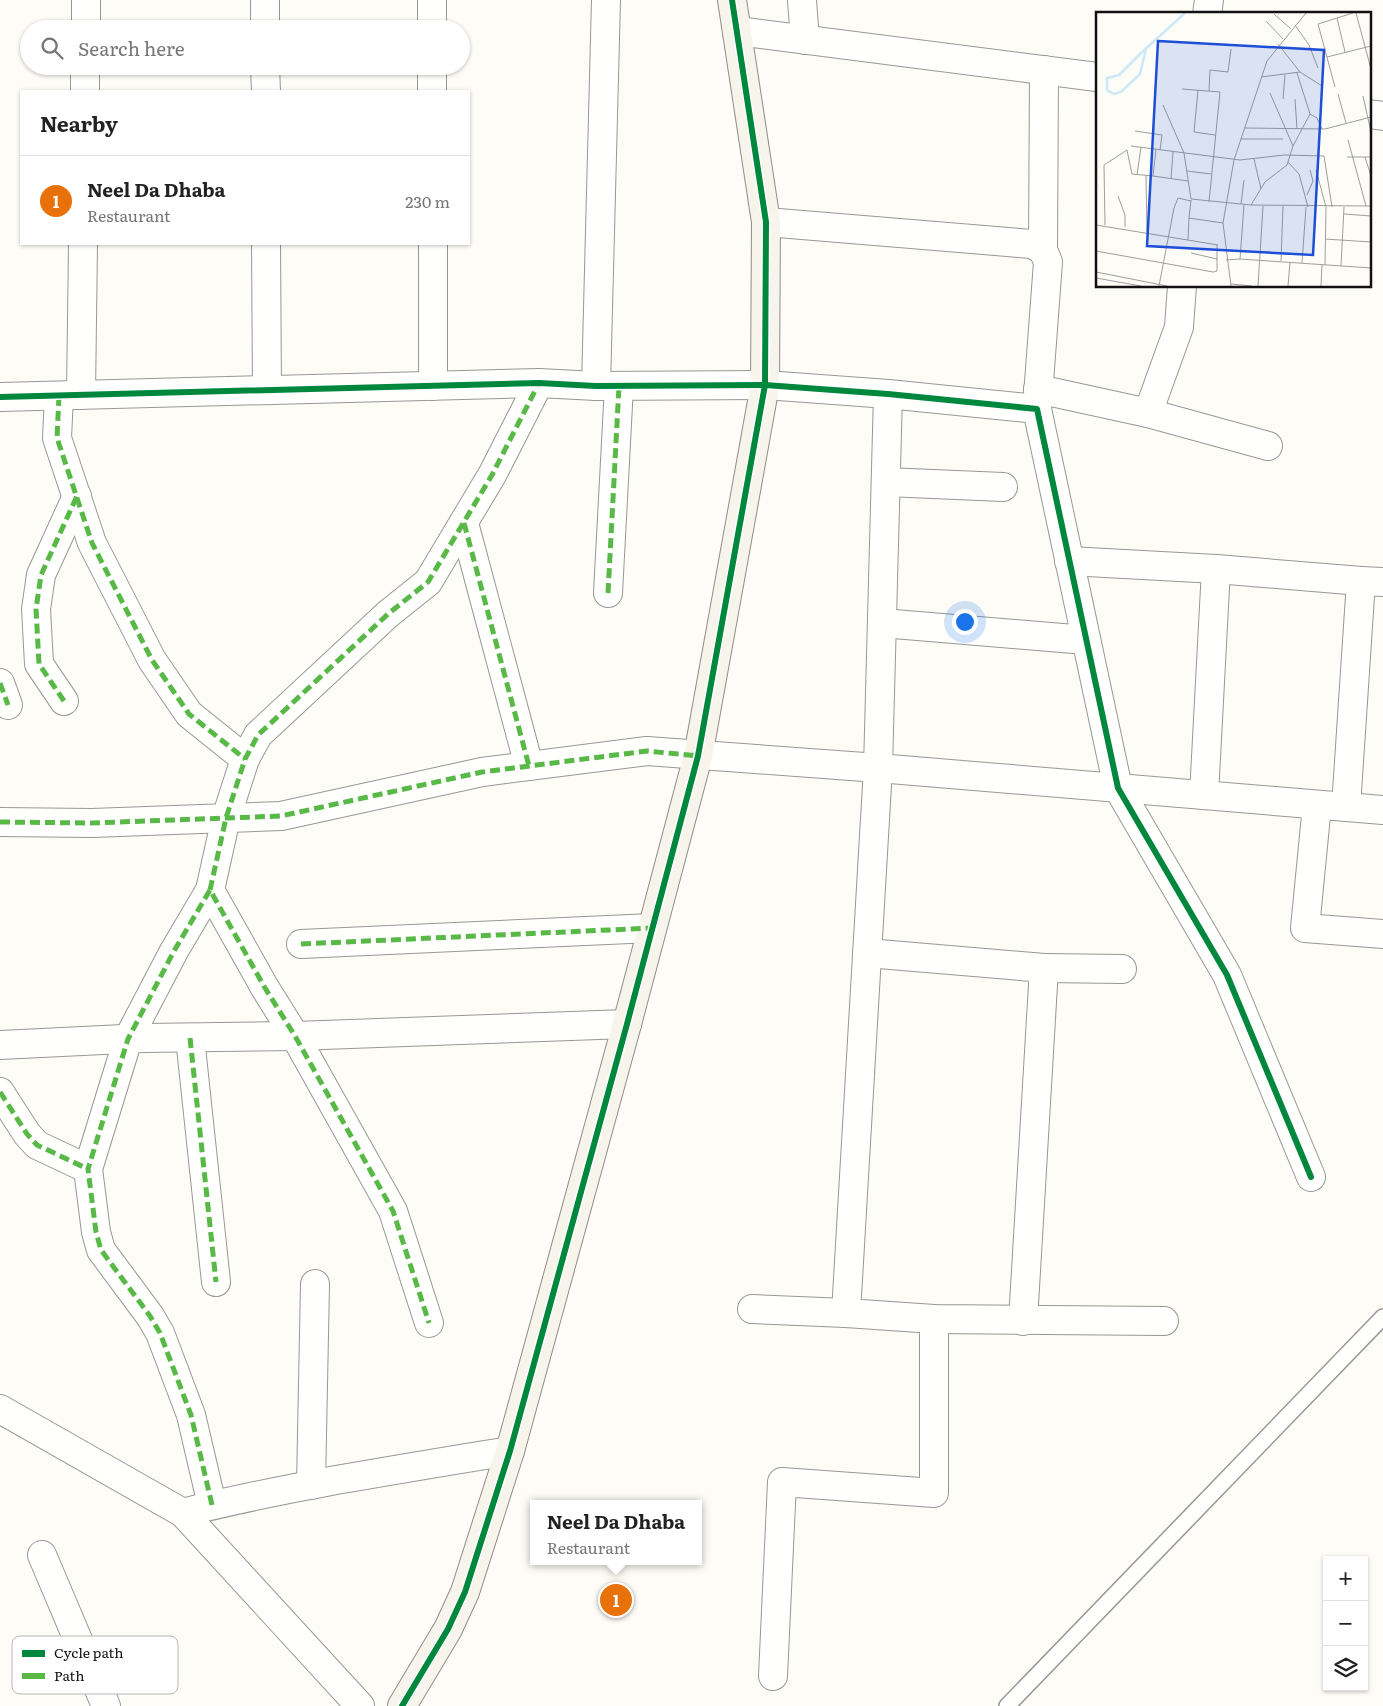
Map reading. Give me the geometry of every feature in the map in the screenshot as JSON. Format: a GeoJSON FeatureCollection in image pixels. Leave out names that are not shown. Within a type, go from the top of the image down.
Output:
{"type":"FeatureCollection","features":[{"type":"Feature","properties":{"kind":"street"},"geometry":{"type":"LineString","coordinates":[[86,0],[86,20]]}},
{"type":"Feature","properties":{"kind":"street"},"geometry":{"type":"LineString","coordinates":[[265,0],[265,20]]}},
{"type":"Feature","properties":{"kind":"street"},"geometry":{"type":"LineString","coordinates":[[432,0],[432,20]]}},
{"type":"Feature","properties":{"kind":"street"},"geometry":{"type":"LineString","coordinates":[[606,0],[608,593]]}},
{"type":"Feature","properties":{"kind":"street"},"geometry":{"type":"LineString","coordinates":[[402,1706],[448,1629],[465,1592],[510,1451],[698,756],[765,385],[766,222],[732,0]]}},
{"type":"Feature","properties":{"kind":"street"},"geometry":{"type":"LineString","coordinates":[[802,0],[805,40]]}},
{"type":"Feature","properties":{"kind":"street"},"geometry":{"type":"LineString","coordinates":[[738,31],[1096,76]]}},
{"type":"Feature","properties":{"kind":"street"},"geometry":{"type":"LineString","coordinates":[[1044,70],[1043,250],[1048,262],[1038,399],[1069,560],[1118,788],[1227,975],[1311,1177]]}},
{"type":"Feature","properties":{"kind":"street"},"geometry":{"type":"LineString","coordinates":[[85,75],[85,90]]}},
{"type":"Feature","properties":{"kind":"street"},"geometry":{"type":"LineString","coordinates":[[265,75],[266,90]]}},
{"type":"Feature","properties":{"kind":"street"},"geometry":{"type":"LineString","coordinates":[[432,75],[432,90]]}},
{"type":"Feature","properties":{"kind":"street"},"geometry":{"type":"LineString","coordinates":[[1370,114],[1383,116]]}},
{"type":"Feature","properties":{"kind":"street"},"geometry":{"type":"LineString","coordinates":[[766,222],[1032,244],[1043,250]]}},
{"type":"Feature","properties":{"kind":"street"},"geometry":{"type":"LineString","coordinates":[[83,245],[70,395],[57,438],[92,543],[152,660],[189,714],[245,758]]}},
{"type":"Feature","properties":{"kind":"street"},"geometry":{"type":"LineString","coordinates":[[266,245],[267,390]]}},
{"type":"Feature","properties":{"kind":"street"},"geometry":{"type":"LineString","coordinates":[[433,245],[433,386]]}},
{"type":"Feature","properties":{"kind":"street"},"geometry":{"type":"LineString","coordinates":[[1148,413],[1179,327],[1182,288]]}},
{"type":"Feature","properties":{"kind":"street"},"geometry":{"type":"LineString","coordinates":[[212,1505],[191,1415],[160,1332],[101,1250],[96,1232],[88,1169],[128,1039],[174,951],[210,890],[226,818],[245,758],[258,736],[388,614],[428,582],[492,475],[539,383]]}},
{"type":"Feature","properties":{"kind":"street"},"geometry":{"type":"LineString","coordinates":[[0,397],[539,383],[607,386],[765,385],[888,394],[1038,399],[1148,413],[1268,446]]}},
{"type":"Feature","properties":{"kind":"street"},"geometry":{"type":"LineString","coordinates":[[846,1313],[878,768],[888,394]]}},
{"type":"Feature","properties":{"kind":"street"},"geometry":{"type":"LineString","coordinates":[[886,482],[1003,487]]}},
{"type":"Feature","properties":{"kind":"street"},"geometry":{"type":"LineString","coordinates":[[64,701],[39,664],[36,609],[41,575],[77,496]]}},
{"type":"Feature","properties":{"kind":"street"},"geometry":{"type":"LineString","coordinates":[[464,523],[529,766]]}},
{"type":"Feature","properties":{"kind":"street"},"geometry":{"type":"LineString","coordinates":[[1069,560],[1216,568],[1372,581],[1346,807]]}},
{"type":"Feature","properties":{"kind":"street"},"geometry":{"type":"LineString","coordinates":[[1204,795],[1216,568]]}},
{"type":"Feature","properties":{"kind":"street"},"geometry":{"type":"LineString","coordinates":[[882,623],[1086,640]]}},
{"type":"Feature","properties":{"kind":"street"},"geometry":{"type":"LineString","coordinates":[[0,822],[92,823],[281,816],[482,772],[647,751],[878,768],[1383,810]]}},
{"type":"Feature","properties":{"kind":"street"},"geometry":{"type":"LineString","coordinates":[[1317,805],[1305,928],[1383,934]]}},
{"type":"Feature","properties":{"kind":"street"},"geometry":{"type":"LineString","coordinates":[[210,890],[265,988],[295,1036],[393,1211],[429,1324]]}},
{"type":"Feature","properties":{"kind":"street"},"geometry":{"type":"LineString","coordinates":[[301,944],[652,928]]}},
{"type":"Feature","properties":{"kind":"street"},"geometry":{"type":"LineString","coordinates":[[867,953],[1044,968],[1122,969]]}},
{"type":"Feature","properties":{"kind":"street"},"geometry":{"type":"LineString","coordinates":[[1023,1321],[1044,968]]}},
{"type":"Feature","properties":{"kind":"street"},"geometry":{"type":"LineString","coordinates":[[0,1046],[128,1039],[295,1036],[627,1024]]}},
{"type":"Feature","properties":{"kind":"street"},"geometry":{"type":"LineString","coordinates":[[190,1038],[216,1282]]}},
{"type":"Feature","properties":{"kind":"street"},"geometry":{"type":"LineString","coordinates":[[0,1092],[27,1134],[38,1145],[88,1169]]}},
{"type":"Feature","properties":{"kind":"street"},"geometry":{"type":"LineString","coordinates":[[311,1485],[315,1284]]}},
{"type":"Feature","properties":{"kind":"street"},"geometry":{"type":"LineString","coordinates":[[752,1309],[934,1319],[1164,1321]]}},
{"type":"Feature","properties":{"kind":"street"},"geometry":{"type":"LineString","coordinates":[[773,1676],[782,1482],[934,1494],[934,1319]]}},
{"type":"Feature","properties":{"kind":"street"},"geometry":{"type":"LineString","coordinates":[[0,1410],[183,1513],[360,1706]]}},
{"type":"Feature","properties":{"kind":"street"},"geometry":{"type":"LineString","coordinates":[[183,1513],[212,1505],[311,1485],[510,1451]]}},
{"type":"Feature","properties":{"kind":"street"},"geometry":{"type":"LineString","coordinates":[[42,1555],[76,1636]]}},
{"type":"Feature","properties":{"kind":"street"},"geometry":{"type":"LineString","coordinates":[[101,1694],[106,1706]]}},
{"type":"Feature","properties":{"kind":"lane"},"geometry":{"type":"LineString","coordinates":[[1007,1706],[1383,1317]]}},
{"type":"Feature","properties":{"kind":"marked path"},"geometry":{"type":"LineString","coordinates":[[210,890],[226,818],[245,759],[258,735],[388,614],[428,582],[492,475],[539,383]]}},
{"type":"Feature","properties":{"kind":"marked path"},"geometry":{"type":"LineString","coordinates":[[608,593],[619,386]]}},
{"type":"Feature","properties":{"kind":"marked path"},"geometry":{"type":"LineString","coordinates":[[59,396],[57,438],[92,543],[152,660],[189,714],[245,759]]}},
{"type":"Feature","properties":{"kind":"marked path"},"geometry":{"type":"LineString","coordinates":[[64,701],[39,664],[36,609],[41,575],[77,496]]}},
{"type":"Feature","properties":{"kind":"marked path"},"geometry":{"type":"LineString","coordinates":[[464,523],[529,766]]}},
{"type":"Feature","properties":{"kind":"marked path"},"geometry":{"type":"LineString","coordinates":[[0,683],[8,705]]}},
{"type":"Feature","properties":{"kind":"marked path"},"geometry":{"type":"LineString","coordinates":[[0,822],[92,823],[281,816],[482,772],[647,751],[698,756]]}},
{"type":"Feature","properties":{"kind":"marked path"},"geometry":{"type":"LineString","coordinates":[[212,1505],[191,1415],[160,1333],[150,1316],[101,1250],[96,1232],[88,1169],[128,1039],[174,951],[210,890],[265,988],[295,1036],[393,1211],[429,1323]]}},
{"type":"Feature","properties":{"kind":"marked path"},"geometry":{"type":"LineString","coordinates":[[301,944],[652,928]]}},
{"type":"Feature","properties":{"kind":"marked path"},"geometry":{"type":"LineString","coordinates":[[190,1038],[216,1282]]}},
{"type":"Feature","properties":{"kind":"marked path"},"geometry":{"type":"LineString","coordinates":[[0,1092],[27,1134],[37,1145],[88,1169]]}},
{"type":"Feature","properties":{"kind":"cycle path"},"geometry":{"type":"LineString","coordinates":[[402,1706],[448,1629],[465,1592],[510,1451],[698,756],[765,385],[766,222],[732,0]]}},
{"type":"Feature","properties":{"kind":"cycle path"},"geometry":{"type":"LineString","coordinates":[[0,397],[539,383],[596,386],[765,385],[888,394],[1037,409],[1118,788],[1227,975],[1311,1177]]}},
{"type":"Feature","properties":{"kind":"place","name":"Neel Da Dhaba"},"geometry":{"type":"Point","coordinates":[616,1600]}}]}
